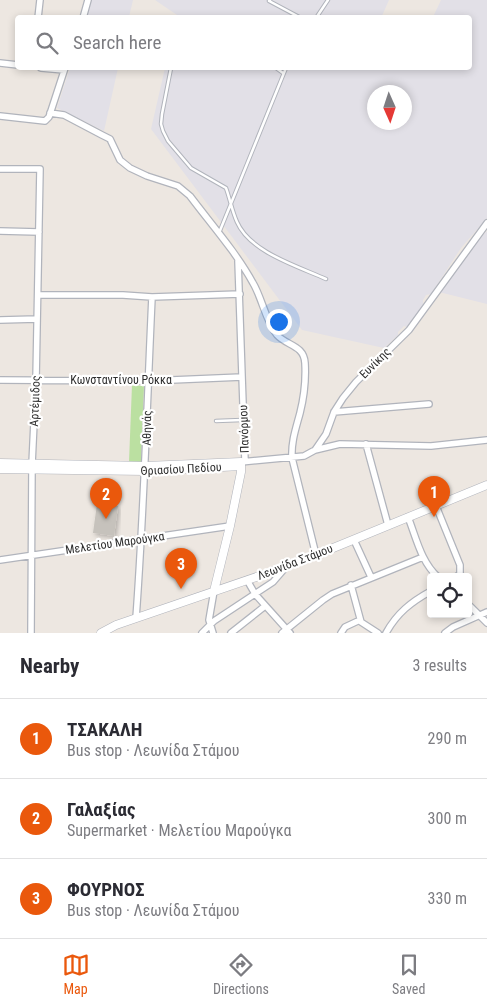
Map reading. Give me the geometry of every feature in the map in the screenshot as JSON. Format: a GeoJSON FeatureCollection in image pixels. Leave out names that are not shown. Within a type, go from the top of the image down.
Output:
{"type":"FeatureCollection","features":[{"type":"Feature","properties":{"kind":"main road","name":"Θριασίου Πεδίου"},"geometry":{"type":"LineString","coordinates":[[0,464],[32,467],[146,469],[242,463]]}},
{"type":"Feature","properties":{"kind":"main road","name":"Πανόρμου"},"geometry":{"type":"LineString","coordinates":[[214,591],[230,526],[242,463]]}},
{"type":"Feature","properties":{"kind":"main road","name":"Θριασίου Πεδίου"},"geometry":{"type":"LineString","coordinates":[[0,469],[32,467]]}},
{"type":"Feature","properties":{"kind":"main road","name":"Λεωνίδα Στάμου"},"geometry":{"type":"LineString","coordinates":[[101,633],[116,625],[288,566],[487,485]]}},
{"type":"Feature","properties":{"kind":"street"},"geometry":{"type":"LineString","coordinates":[[38,15],[40,0]]}},
{"type":"Feature","properties":{"kind":"street"},"geometry":{"type":"LineString","coordinates":[[84,15],[88,0]]}},
{"type":"Feature","properties":{"kind":"street"},"geometry":{"type":"LineString","coordinates":[[0,63],[15,65]]}},
{"type":"Feature","properties":{"kind":"street"},"geometry":{"type":"LineString","coordinates":[[0,116],[45,120],[50,113],[65,70]]}},
{"type":"Feature","properties":{"kind":"street"},"geometry":{"type":"LineString","coordinates":[[50,113],[64,115],[110,139],[120,160],[130,168],[147,176],[178,186],[190,196],[258,290],[272,327],[278,336],[296,346],[302,352],[305,361],[304,394],[294,434],[292,458],[297,471],[316,555]]}},
{"type":"Feature","properties":{"kind":"street","name":"Αρτέμιδος"},"geometry":{"type":"LineString","coordinates":[[0,169],[40,169],[36,380],[32,467],[33,555],[31,633]]}},
{"type":"Feature","properties":{"kind":"street","name":"Ευνίκης"},"geometry":{"type":"LineString","coordinates":[[315,450],[326,434],[334,412],[356,382],[409,330],[487,223]]}},
{"type":"Feature","properties":{"kind":"street"},"geometry":{"type":"LineString","coordinates":[[0,231],[39,232]]}},
{"type":"Feature","properties":{"kind":"street","name":"Πανόρμου"},"geometry":{"type":"LineString","coordinates":[[238,260],[244,420],[242,463]]}},
{"type":"Feature","properties":{"kind":"street"},"geometry":{"type":"LineString","coordinates":[[38,295],[138,295],[152,297],[240,294]]}},
{"type":"Feature","properties":{"kind":"street","name":"Αθηνάς"},"geometry":{"type":"LineString","coordinates":[[136,618],[146,469],[152,297]]}},
{"type":"Feature","properties":{"kind":"street"},"geometry":{"type":"LineString","coordinates":[[0,320],[37,319]]}},
{"type":"Feature","properties":{"kind":"street","name":"Κωνσταντίνου Ρόκκα"},"geometry":{"type":"LineString","coordinates":[[0,380],[148,381],[242,377]]}},
{"type":"Feature","properties":{"kind":"street"},"geometry":{"type":"LineString","coordinates":[[334,412],[429,404]]}},
{"type":"Feature","properties":{"kind":"street"},"geometry":{"type":"LineString","coordinates":[[242,463],[304,456],[315,450],[340,444],[431,446],[487,440]]}},
{"type":"Feature","properties":{"kind":"street"},"geometry":{"type":"LineString","coordinates":[[366,444],[388,524]]}},
{"type":"Feature","properties":{"kind":"street"},"geometry":{"type":"LineString","coordinates":[[436,506],[460,565],[460,573]]}},
{"type":"Feature","properties":{"kind":"street"},"geometry":{"type":"LineString","coordinates":[[408,516],[423,557],[429,569],[434,573]]}},
{"type":"Feature","properties":{"kind":"street","name":"Μελετίου Μαρούγκα"},"geometry":{"type":"LineString","coordinates":[[0,560],[230,526]]}},
{"type":"Feature","properties":{"kind":"street"},"geometry":{"type":"LineString","coordinates":[[354,540],[371,577]]}},
{"type":"Feature","properties":{"kind":"street"},"geometry":{"type":"LineString","coordinates":[[247,580],[255,594],[286,632],[323,600],[351,585],[423,557]]}},
{"type":"Feature","properties":{"kind":"street"},"geometry":{"type":"LineString","coordinates":[[202,633],[214,621],[273,582],[288,566]]}},
{"type":"Feature","properties":{"kind":"street"},"geometry":{"type":"LineString","coordinates":[[351,585],[360,620],[378,633]]}},
{"type":"Feature","properties":{"kind":"street"},"geometry":{"type":"LineString","coordinates":[[214,591],[209,620],[214,633]]}},
{"type":"Feature","properties":{"kind":"street"},"geometry":{"type":"LineString","coordinates":[[386,633],[399,613],[427,593]]}},
{"type":"Feature","properties":{"kind":"street"},"geometry":{"type":"LineString","coordinates":[[231,633],[265,606]]}},
{"type":"Feature","properties":{"kind":"street"},"geometry":{"type":"LineString","coordinates":[[472,608],[487,623]]}},
{"type":"Feature","properties":{"kind":"street"},"geometry":{"type":"LineString","coordinates":[[445,633],[479,614],[487,612]]}},
{"type":"Feature","properties":{"kind":"street"},"geometry":{"type":"LineString","coordinates":[[341,633],[345,628],[360,620]]}},
{"type":"Feature","properties":{"kind":"lane"},"geometry":{"type":"LineString","coordinates":[[270,0],[296,15]]}},
{"type":"Feature","properties":{"kind":"lane"},"geometry":{"type":"LineString","coordinates":[[318,15],[328,0]]}},
{"type":"Feature","properties":{"kind":"lane"},"geometry":{"type":"LineString","coordinates":[[171,70],[161,124],[168,141],[192,168],[226,188],[237,222],[246,236],[260,249],[326,279]]}},
{"type":"Feature","properties":{"kind":"lane"},"geometry":{"type":"LineString","coordinates":[[279,70],[284,73]]}},
{"type":"Feature","properties":{"kind":"lane"},"geometry":{"type":"LineString","coordinates":[[219,234],[285,70]]}},
{"type":"Feature","properties":{"kind":"lane"},"geometry":{"type":"LineString","coordinates":[[216,421],[244,420]]}},
{"type":"Feature","properties":{"kind":"shaded area"},"geometry":{"type":"Polygon","coordinates":[[[91,0],[133,0],[129,15],[87,15],[91,0]]]}},
{"type":"Feature","properties":{"kind":"shaded area"},"geometry":{"type":"Polygon","coordinates":[[[155,0],[389,0],[382,15],[177,15],[155,0]]]}},
{"type":"Feature","properties":{"kind":"shaded area"},"geometry":{"type":"Polygon","coordinates":[[[441,0],[487,0],[487,218],[461,248],[431,294],[426,295],[423,305],[413,321],[407,327],[404,326],[398,332],[398,335],[384,348],[302,330],[151,129],[165,70],[472,70],[472,15],[434,15],[441,0]]]}},
{"type":"Feature","properties":{"kind":"shaded area"},"geometry":{"type":"Polygon","coordinates":[[[69,70],[118,70],[104,131],[57,108],[69,70]]]}},
{"type":"Feature","properties":{"kind":"shaded area"},"geometry":{"type":"Polygon","coordinates":[[[487,231],[487,304],[439,292],[482,236],[487,231]]]}},
{"type":"Feature","properties":{"kind":"green space"},"geometry":{"type":"Polygon","coordinates":[[[132,385],[144,386],[141,463],[129,462],[132,385]]]}},
{"type":"Feature","properties":{"kind":"building"},"geometry":{"type":"Polygon","coordinates":[[[97,504],[118,506],[114,536],[93,533],[97,504]]]}},
{"type":"Feature","properties":{"kind":"place","name":"ΤΣΑΚΑΛΗ"},"geometry":{"type":"Point","coordinates":[434,517]}},
{"type":"Feature","properties":{"kind":"place","name":"Γαλαξίας"},"geometry":{"type":"Point","coordinates":[106,519]}},
{"type":"Feature","properties":{"kind":"place","name":"ΦΟΥΡΝΟΣ"},"geometry":{"type":"Point","coordinates":[181,589]}}]}
